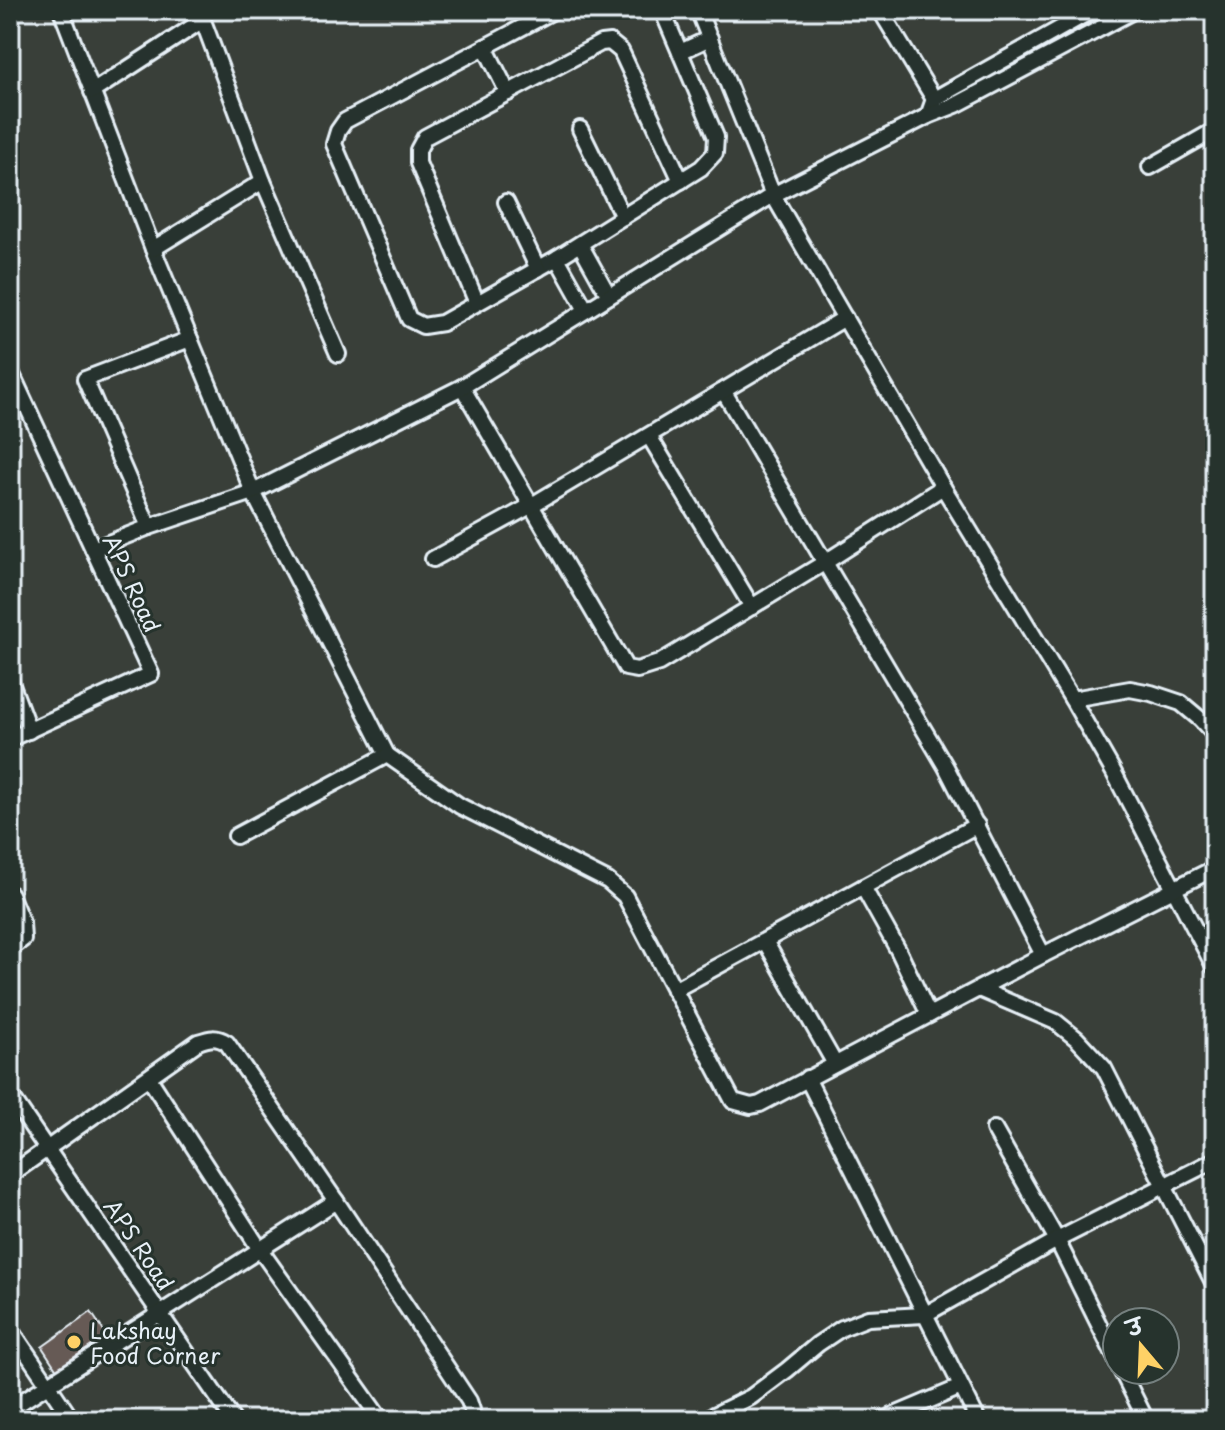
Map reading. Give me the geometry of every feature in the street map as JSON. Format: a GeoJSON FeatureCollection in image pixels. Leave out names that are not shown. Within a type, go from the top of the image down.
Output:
{"type":"FeatureCollection","features":[{"type":"Feature","properties":{"kind":"street"},"geometry":{"type":"LineString","coordinates":[[61,10],[153,249],[253,492],[387,755],[460,806],[608,881],[625,896],[733,1101],[751,1106],[760,1104],[1215,868]]}},
{"type":"Feature","properties":{"kind":"street"},"geometry":{"type":"LineString","coordinates":[[555,10],[345,121],[338,131],[334,144],[409,319],[423,326],[442,323],[557,258],[701,168],[715,153],[716,137],[662,10]]}},
{"type":"Feature","properties":{"kind":"street"},"geometry":{"type":"LineString","coordinates":[[698,10],[773,195],[943,487],[1072,699],[1113,771],[1215,968]]}},
{"type":"Feature","properties":{"kind":"street"},"geometry":{"type":"LineString","coordinates":[[880,10],[934,99]]}},
{"type":"Feature","properties":{"kind":"street"},"geometry":{"type":"LineString","coordinates":[[1057,10],[1066,24]]}},
{"type":"Feature","properties":{"kind":"street"},"geometry":{"type":"LineString","coordinates":[[928,116],[934,99],[1093,10]]}},
{"type":"Feature","properties":{"kind":"street"},"geometry":{"type":"LineString","coordinates":[[93,549],[253,492],[462,387],[773,195],[928,116],[956,105],[1135,10]]}},
{"type":"Feature","properties":{"kind":"street"},"geometry":{"type":"LineString","coordinates":[[92,92],[201,15],[263,181],[338,354]]}},
{"type":"Feature","properties":{"kind":"street"},"geometry":{"type":"LineString","coordinates":[[680,52],[710,38]]}},
{"type":"Feature","properties":{"kind":"street"},"geometry":{"type":"LineString","coordinates":[[477,303],[418,163],[418,150],[425,137],[601,43],[610,42],[621,51],[681,181]]}},
{"type":"Feature","properties":{"kind":"street"},"geometry":{"type":"LineString","coordinates":[[485,47],[508,93]]}},
{"type":"Feature","properties":{"kind":"street"},"geometry":{"type":"LineString","coordinates":[[580,129],[623,217]]}},
{"type":"Feature","properties":{"kind":"street"},"geometry":{"type":"LineString","coordinates":[[1150,167],[1215,130]]}},
{"type":"Feature","properties":{"kind":"street"},"geometry":{"type":"LineString","coordinates":[[153,249],[263,181]]}},
{"type":"Feature","properties":{"kind":"street"},"geometry":{"type":"LineString","coordinates":[[506,202],[538,269]]}},
{"type":"Feature","properties":{"kind":"street"},"geometry":{"type":"LineString","coordinates":[[580,244],[609,296]]}},
{"type":"Feature","properties":{"kind":"street"},"geometry":{"type":"LineString","coordinates":[[557,258],[586,310]]}},
{"type":"Feature","properties":{"kind":"street"},"geometry":{"type":"LineString","coordinates":[[433,559],[532,505],[845,318]]}},
{"type":"Feature","properties":{"kind":"street"},"geometry":{"type":"LineString","coordinates":[[149,527],[85,379],[190,339]]}},
{"type":"Feature","properties":{"kind":"street","name":"APS Road"},"geometry":{"type":"LineString","coordinates":[[10,370],[151,674],[10,739]]}},
{"type":"Feature","properties":{"kind":"street"},"geometry":{"type":"LineString","coordinates":[[462,387],[626,668],[637,670],[659,663],[943,487]]}},
{"type":"Feature","properties":{"kind":"street"},"geometry":{"type":"LineString","coordinates":[[724,392],[946,767],[1043,955]]}},
{"type":"Feature","properties":{"kind":"street"},"geometry":{"type":"LineString","coordinates":[[649,436],[752,607]]}},
{"type":"Feature","properties":{"kind":"street"},"geometry":{"type":"LineString","coordinates":[[10,680],[29,731]]}},
{"type":"Feature","properties":{"kind":"street"},"geometry":{"type":"LineString","coordinates":[[1072,699],[1130,689],[1151,693],[1181,703],[1215,735]]}},
{"type":"Feature","properties":{"kind":"street"},"geometry":{"type":"LineString","coordinates":[[236,836],[387,755]]}},
{"type":"Feature","properties":{"kind":"street"},"geometry":{"type":"LineString","coordinates":[[674,990],[977,825]]}},
{"type":"Feature","properties":{"kind":"street"},"geometry":{"type":"LineString","coordinates":[[863,887],[929,1015]]}},
{"type":"Feature","properties":{"kind":"street"},"geometry":{"type":"LineString","coordinates":[[10,894],[22,923],[23,939],[10,949]]}},
{"type":"Feature","properties":{"kind":"street"},"geometry":{"type":"LineString","coordinates":[[765,941],[835,1064]]}},
{"type":"Feature","properties":{"kind":"street"},"geometry":{"type":"LineString","coordinates":[[979,989],[1056,1022],[1104,1068],[1215,1286]]}},
{"type":"Feature","properties":{"kind":"street"},"geometry":{"type":"LineString","coordinates":[[10,1175],[198,1042],[218,1038],[227,1043],[336,1201],[469,1401],[475,1417]]}},
{"type":"Feature","properties":{"kind":"street"},"geometry":{"type":"LineString","coordinates":[[149,1078],[261,1251],[381,1420]]}},
{"type":"Feature","properties":{"kind":"street"},"geometry":{"type":"LineString","coordinates":[[807,1078],[978,1420]]}},
{"type":"Feature","properties":{"kind":"street","name":"APS Road"},"geometry":{"type":"LineString","coordinates":[[10,1095],[233,1420]]}},
{"type":"Feature","properties":{"kind":"street"},"geometry":{"type":"LineString","coordinates":[[994,1129],[1057,1240],[1101,1329]]}},
{"type":"Feature","properties":{"kind":"street"},"geometry":{"type":"LineString","coordinates":[[704,1420],[751,1397],[842,1328],[868,1318],[924,1315],[1057,1240],[1215,1160]]}},
{"type":"Feature","properties":{"kind":"street"},"geometry":{"type":"LineString","coordinates":[[10,1409],[336,1201]]}},
{"type":"Feature","properties":{"kind":"street"},"geometry":{"type":"LineString","coordinates":[[10,1328],[72,1420]]}},
{"type":"Feature","properties":{"kind":"street"},"geometry":{"type":"LineString","coordinates":[[1129,1386],[1146,1420]]}},
{"type":"Feature","properties":{"kind":"street"},"geometry":{"type":"LineString","coordinates":[[883,1420],[961,1387]]}},
{"type":"Feature","properties":{"kind":"building","name":"Lakshay Food Corner"},"geometry":{"type":"Polygon","coordinates":[[[91,1312],[107,1336],[57,1370],[42,1347],[91,1312]]]}},
{"type":"Feature","properties":{"kind":"place","name":"Lakshay Food Corner"},"geometry":{"type":"Point","coordinates":[74,1342]}}]}
